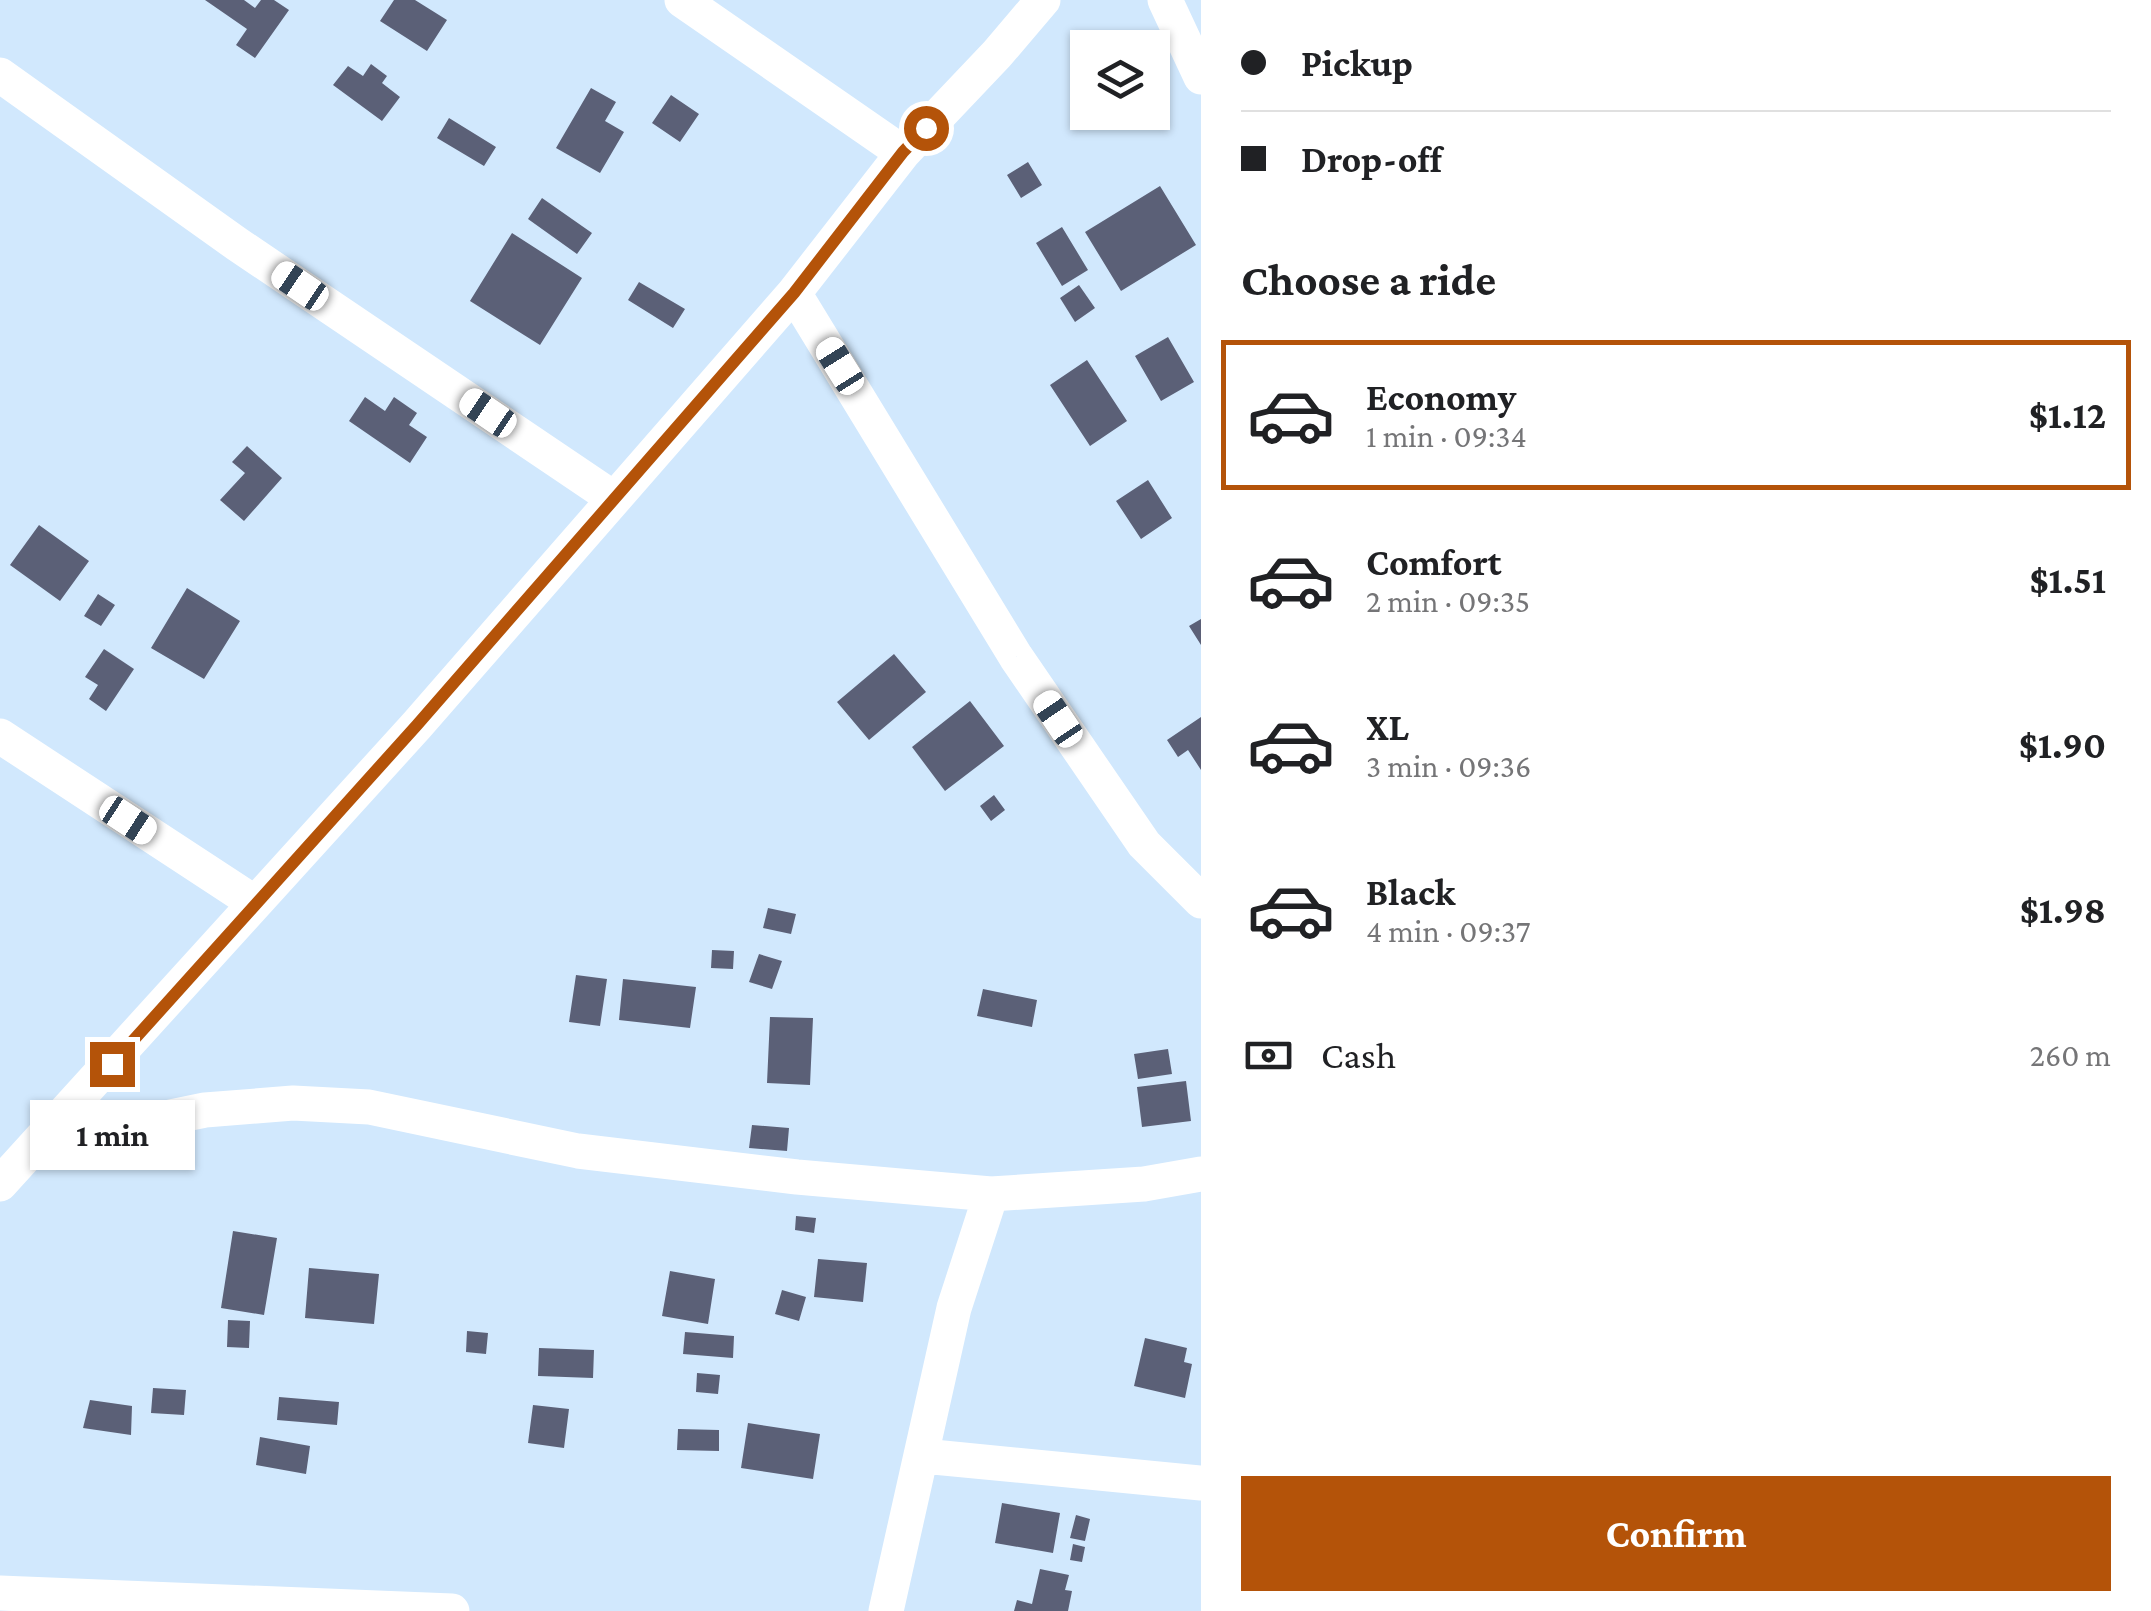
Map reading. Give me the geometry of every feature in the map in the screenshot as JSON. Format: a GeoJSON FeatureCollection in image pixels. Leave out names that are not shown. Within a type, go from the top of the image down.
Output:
{"type":"FeatureCollection","features":[{"type":"Feature","properties":{"kind":"street"},"geometry":{"type":"LineString","coordinates":[[682,0],[903,152]]}},
{"type":"Feature","properties":{"kind":"street"},"geometry":{"type":"LineString","coordinates":[[0,1184],[417,725],[794,293],[903,152],[1043,0]]}},
{"type":"Feature","properties":{"kind":"street"},"geometry":{"type":"LineString","coordinates":[[1165,0],[1201,77]]}},
{"type":"Feature","properties":{"kind":"street"},"geometry":{"type":"LineString","coordinates":[[0,75],[237,244],[614,498]]}},
{"type":"Feature","properties":{"kind":"street"},"geometry":{"type":"LineString","coordinates":[[794,293],[1016,657],[1144,844],[1201,901]]}},
{"type":"Feature","properties":{"kind":"street"},"geometry":{"type":"LineString","coordinates":[[0,736],[255,903]]}},
{"type":"Feature","properties":{"kind":"street"},"geometry":{"type":"LineString","coordinates":[[40,1144],[205,1110],[293,1104],[369,1107],[578,1151],[991,1194],[1144,1184],[1201,1174]]}},
{"type":"Feature","properties":{"kind":"street"},"geometry":{"type":"LineString","coordinates":[[886,1611],[954,1308],[991,1194]]}},
{"type":"Feature","properties":{"kind":"street"},"geometry":{"type":"LineString","coordinates":[[923,1456],[1201,1483]]}},
{"type":"Feature","properties":{"kind":"street"},"geometry":{"type":"LineString","coordinates":[[0,1593],[452,1611]]}},
{"type":"Feature","properties":{"kind":"building"},"geometry":{"type":"Polygon","coordinates":[[[205,0],[244,0],[255,8],[261,0],[274,0],[289,10],[255,58],[236,45],[247,29],[205,0]]]}},
{"type":"Feature","properties":{"kind":"building"},"geometry":{"type":"Polygon","coordinates":[[[394,0],[415,0],[447,20],[427,51],[380,21],[394,0]]]}},
{"type":"Feature","properties":{"kind":"building"},"geometry":{"type":"Polygon","coordinates":[[[371,64],[387,76],[382,83],[400,97],[382,121],[333,85],[348,66],[363,76],[371,64]]]}},
{"type":"Feature","properties":{"kind":"building"},"geometry":{"type":"Polygon","coordinates":[[[591,88],[616,102],[605,121],[624,132],[600,173],[556,148],[591,88]]]}},
{"type":"Feature","properties":{"kind":"building"},"geometry":{"type":"Polygon","coordinates":[[[671,95],[699,114],[680,142],[652,123],[671,95]]]}},
{"type":"Feature","properties":{"kind":"building"},"geometry":{"type":"Polygon","coordinates":[[[449,118],[496,147],[484,166],[437,138],[449,118]]]}},
{"type":"Feature","properties":{"kind":"building"},"geometry":{"type":"Polygon","coordinates":[[[1028,162],[1042,185],[1021,198],[1007,175],[1028,162]]]}},
{"type":"Feature","properties":{"kind":"building"},"geometry":{"type":"Polygon","coordinates":[[[1160,186],[1196,245],[1121,291],[1085,232],[1160,186]]]}},
{"type":"Feature","properties":{"kind":"building"},"geometry":{"type":"Polygon","coordinates":[[[542,198],[592,233],[577,254],[528,219],[542,198]]]}},
{"type":"Feature","properties":{"kind":"building"},"geometry":{"type":"Polygon","coordinates":[[[1062,227],[1088,270],[1062,286],[1036,243],[1062,227]]]}},
{"type":"Feature","properties":{"kind":"building"},"geometry":{"type":"Polygon","coordinates":[[[512,233],[582,278],[540,345],[470,301],[512,233]]]}},
{"type":"Feature","properties":{"kind":"building"},"geometry":{"type":"Polygon","coordinates":[[[639,282],[685,309],[673,328],[628,300],[639,282]]]}},
{"type":"Feature","properties":{"kind":"building"},"geometry":{"type":"Polygon","coordinates":[[[1079,285],[1095,308],[1075,322],[1060,298],[1079,285]]]}},
{"type":"Feature","properties":{"kind":"building"},"geometry":{"type":"Polygon","coordinates":[[[1168,337],[1194,382],[1161,401],[1135,356],[1168,337]]]}},
{"type":"Feature","properties":{"kind":"building"},"geometry":{"type":"Polygon","coordinates":[[[1087,360],[1127,421],[1090,446],[1050,385],[1087,360]]]}},
{"type":"Feature","properties":{"kind":"building"},"geometry":{"type":"Polygon","coordinates":[[[365,397],[385,411],[394,397],[417,413],[409,425],[427,437],[410,463],[349,421],[365,397]]]}},
{"type":"Feature","properties":{"kind":"building"},"geometry":{"type":"Polygon","coordinates":[[[247,446],[282,478],[244,521],[220,500],[245,473],[232,462],[247,446]]]}},
{"type":"Feature","properties":{"kind":"building"},"geometry":{"type":"Polygon","coordinates":[[[1148,480],[1172,518],[1141,539],[1116,501],[1148,480]]]}},
{"type":"Feature","properties":{"kind":"building"},"geometry":{"type":"Polygon","coordinates":[[[39,525],[89,561],[60,601],[10,565],[39,525]]]}},
{"type":"Feature","properties":{"kind":"building"},"geometry":{"type":"Polygon","coordinates":[[[187,588],[240,621],[204,679],[151,648],[187,588]]]}},
{"type":"Feature","properties":{"kind":"building"},"geometry":{"type":"Polygon","coordinates":[[[98,594],[115,605],[101,626],[84,616],[98,594]]]}},
{"type":"Feature","properties":{"kind":"building"},"geometry":{"type":"Polygon","coordinates":[[[1201,619],[1201,645],[1189,626],[1201,619]]]}},
{"type":"Feature","properties":{"kind":"building"},"geometry":{"type":"Polygon","coordinates":[[[104,649],[134,669],[106,711],[89,699],[98,685],[85,677],[104,649]]]}},
{"type":"Feature","properties":{"kind":"building"},"geometry":{"type":"Polygon","coordinates":[[[894,654],[926,692],[869,740],[837,702],[894,654]]]}},
{"type":"Feature","properties":{"kind":"building"},"geometry":{"type":"Polygon","coordinates":[[[970,701],[1004,746],[945,791],[912,747],[970,701]]]}},
{"type":"Feature","properties":{"kind":"building"},"geometry":{"type":"Polygon","coordinates":[[[1201,717],[1201,770],[1188,750],[1178,757],[1167,740],[1201,717]]]}},
{"type":"Feature","properties":{"kind":"building"},"geometry":{"type":"Polygon","coordinates":[[[994,795],[1005,810],[991,821],[980,806],[994,795]]]}},
{"type":"Feature","properties":{"kind":"building"},"geometry":{"type":"Polygon","coordinates":[[[768,908],[796,914],[791,934],[763,928],[768,908]]]}},
{"type":"Feature","properties":{"kind":"building"},"geometry":{"type":"Polygon","coordinates":[[[712,950],[734,951],[733,969],[711,968],[712,950]]]}},
{"type":"Feature","properties":{"kind":"building"},"geometry":{"type":"Polygon","coordinates":[[[759,954],[782,961],[772,989],[749,982],[759,954]]]}},
{"type":"Feature","properties":{"kind":"building"},"geometry":{"type":"Polygon","coordinates":[[[576,975],[607,979],[600,1026],[569,1022],[576,975]]]}},
{"type":"Feature","properties":{"kind":"building"},"geometry":{"type":"Polygon","coordinates":[[[623,979],[696,987],[690,1028],[619,1020],[623,979]]]}},
{"type":"Feature","properties":{"kind":"building"},"geometry":{"type":"Polygon","coordinates":[[[983,989],[1037,1000],[1032,1027],[977,1016],[983,989]]]}},
{"type":"Feature","properties":{"kind":"building"},"geometry":{"type":"Polygon","coordinates":[[[770,1017],[813,1018],[810,1085],[767,1083],[770,1017]]]}},
{"type":"Feature","properties":{"kind":"building"},"geometry":{"type":"Polygon","coordinates":[[[1168,1049],[1172,1074],[1138,1079],[1134,1054],[1168,1049]]]}},
{"type":"Feature","properties":{"kind":"building"},"geometry":{"type":"Polygon","coordinates":[[[1186,1081],[1191,1121],[1142,1127],[1137,1087],[1186,1081]]]}},
{"type":"Feature","properties":{"kind":"building"},"geometry":{"type":"Polygon","coordinates":[[[752,1125],[789,1128],[787,1151],[749,1148],[752,1125]]]}},
{"type":"Feature","properties":{"kind":"building"},"geometry":{"type":"Polygon","coordinates":[[[796,1216],[816,1218],[814,1233],[795,1230],[796,1216]]]}},
{"type":"Feature","properties":{"kind":"building"},"geometry":{"type":"Polygon","coordinates":[[[233,1231],[277,1238],[264,1315],[221,1308],[233,1231]]]}},
{"type":"Feature","properties":{"kind":"building"},"geometry":{"type":"Polygon","coordinates":[[[818,1259],[867,1263],[863,1302],[814,1297],[818,1259]]]}},
{"type":"Feature","properties":{"kind":"building"},"geometry":{"type":"Polygon","coordinates":[[[309,1268],[379,1274],[374,1324],[305,1318],[309,1268]]]}},
{"type":"Feature","properties":{"kind":"building"},"geometry":{"type":"Polygon","coordinates":[[[670,1271],[715,1279],[708,1324],[662,1316],[670,1271]]]}},
{"type":"Feature","properties":{"kind":"building"},"geometry":{"type":"Polygon","coordinates":[[[782,1290],[806,1297],[799,1321],[775,1314],[782,1290]]]}},
{"type":"Feature","properties":{"kind":"building"},"geometry":{"type":"Polygon","coordinates":[[[228,1320],[250,1321],[249,1348],[227,1347],[228,1320]]]}},
{"type":"Feature","properties":{"kind":"building"},"geometry":{"type":"Polygon","coordinates":[[[467,1331],[488,1333],[486,1354],[466,1352],[467,1331]]]}},
{"type":"Feature","properties":{"kind":"building"},"geometry":{"type":"Polygon","coordinates":[[[685,1332],[734,1336],[733,1358],[683,1354],[685,1332]]]}},
{"type":"Feature","properties":{"kind":"building"},"geometry":{"type":"Polygon","coordinates":[[[1145,1338],[1187,1348],[1184,1362],[1192,1364],[1185,1398],[1134,1386],[1145,1338]]]}},
{"type":"Feature","properties":{"kind":"building"},"geometry":{"type":"Polygon","coordinates":[[[539,1348],[594,1350],[593,1378],[538,1376],[539,1348]]]}},
{"type":"Feature","properties":{"kind":"building"},"geometry":{"type":"Polygon","coordinates":[[[697,1373],[720,1375],[718,1394],[696,1392],[697,1373]]]}},
{"type":"Feature","properties":{"kind":"building"},"geometry":{"type":"Polygon","coordinates":[[[153,1388],[186,1390],[184,1415],[151,1413],[153,1388]]]}},
{"type":"Feature","properties":{"kind":"building"},"geometry":{"type":"Polygon","coordinates":[[[279,1397],[339,1402],[337,1425],[277,1420],[279,1397]]]}},
{"type":"Feature","properties":{"kind":"building"},"geometry":{"type":"Polygon","coordinates":[[[90,1400],[132,1406],[131,1435],[83,1428],[90,1400]]]}},
{"type":"Feature","properties":{"kind":"building"},"geometry":{"type":"Polygon","coordinates":[[[533,1405],[569,1409],[564,1448],[528,1443],[533,1405]]]}},
{"type":"Feature","properties":{"kind":"building"},"geometry":{"type":"Polygon","coordinates":[[[748,1423],[820,1434],[813,1479],[741,1468],[748,1423]]]}},
{"type":"Feature","properties":{"kind":"building"},"geometry":{"type":"Polygon","coordinates":[[[678,1429],[719,1430],[719,1451],[677,1450],[678,1429]]]}},
{"type":"Feature","properties":{"kind":"building"},"geometry":{"type":"Polygon","coordinates":[[[260,1437],[310,1446],[306,1474],[256,1465],[260,1437]]]}},
{"type":"Feature","properties":{"kind":"building"},"geometry":{"type":"Polygon","coordinates":[[[1002,1503],[1060,1513],[1053,1553],[995,1543],[1002,1503]]]}},
{"type":"Feature","properties":{"kind":"building"},"geometry":{"type":"Polygon","coordinates":[[[1076,1515],[1090,1519],[1085,1541],[1070,1538],[1076,1515]]]}},
{"type":"Feature","properties":{"kind":"building"},"geometry":{"type":"Polygon","coordinates":[[[1073,1544],[1085,1547],[1082,1562],[1070,1560],[1073,1544]]]}},
{"type":"Feature","properties":{"kind":"building"},"geometry":{"type":"Polygon","coordinates":[[[1040,1569],[1069,1575],[1065,1590],[1072,1591],[1068,1611],[1014,1611],[1017,1600],[1032,1604],[1040,1569]]]}},
{"type":"Feature","properties":{"kind":"route"},"geometry":{"type":"LineString","coordinates":[[112,1064],[417,725],[794,293],[926,128]]}}]}
